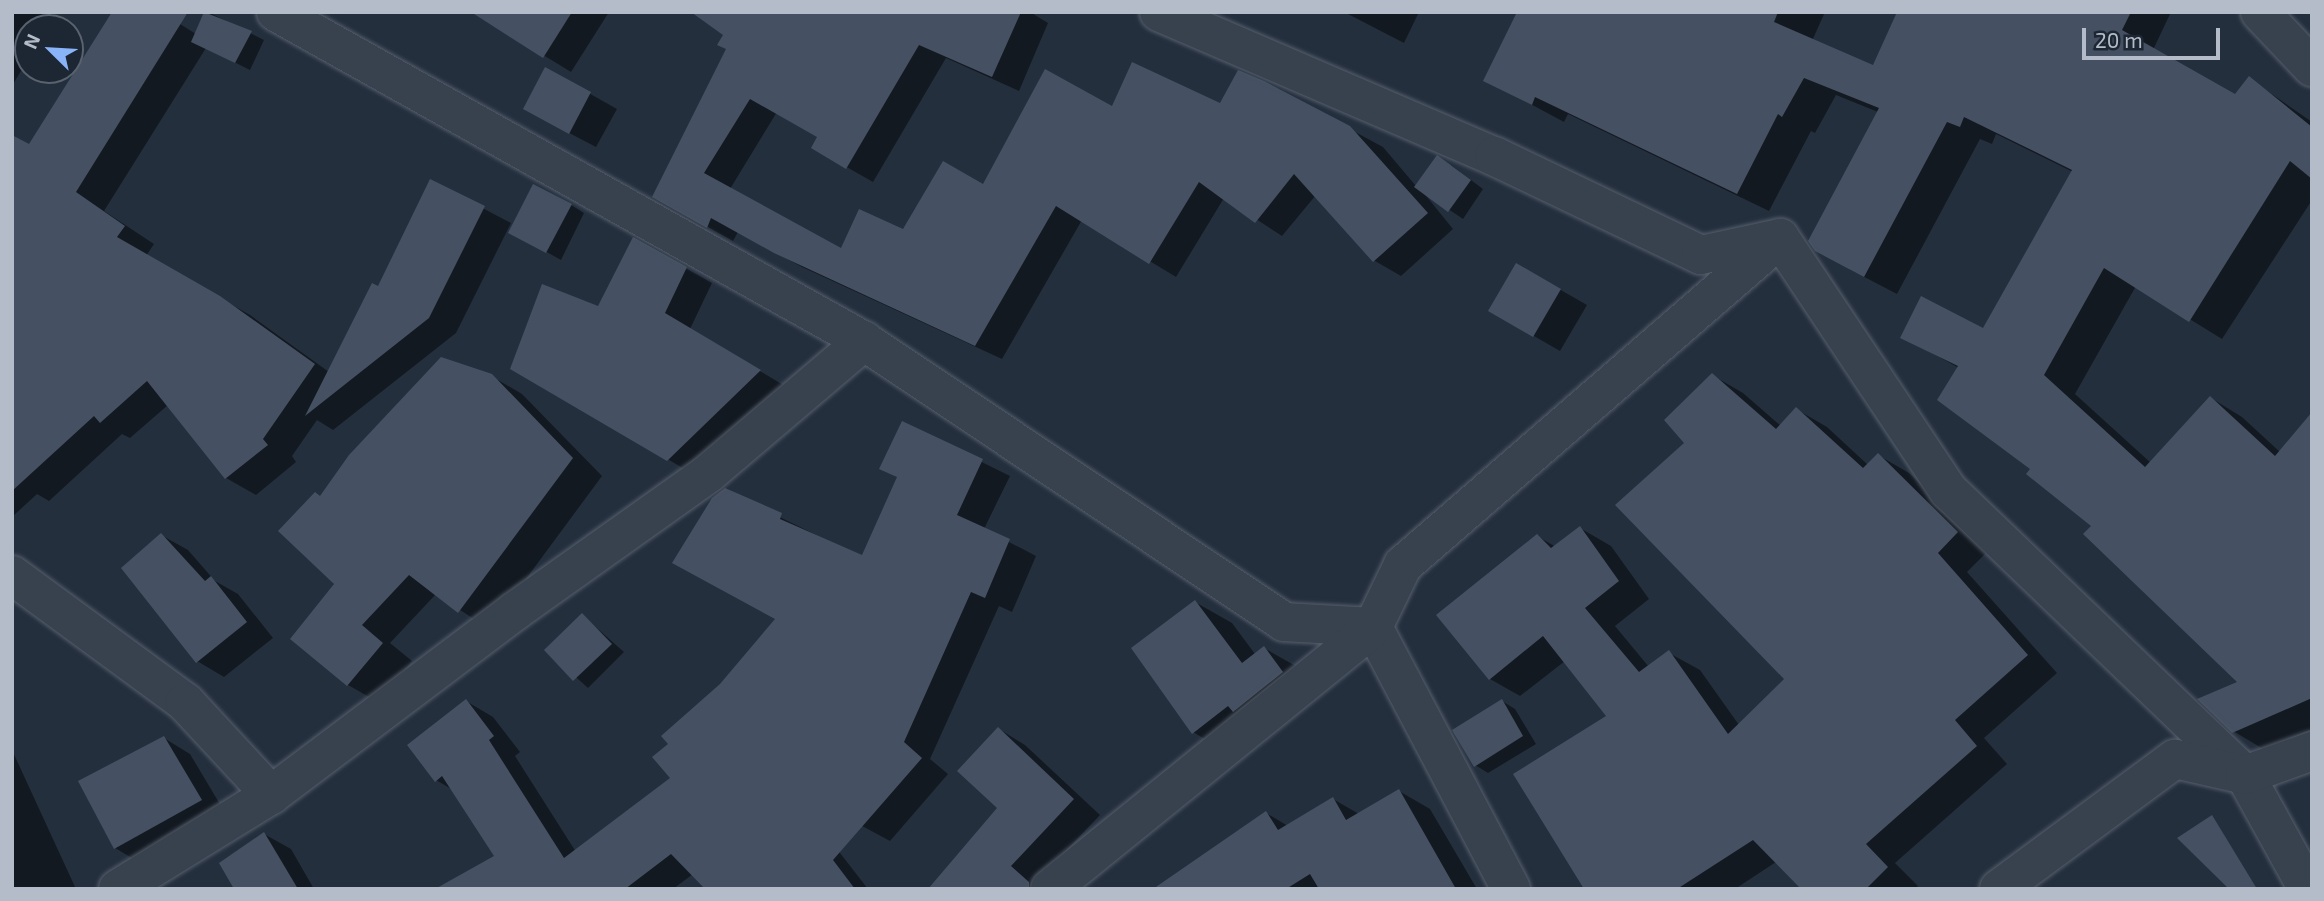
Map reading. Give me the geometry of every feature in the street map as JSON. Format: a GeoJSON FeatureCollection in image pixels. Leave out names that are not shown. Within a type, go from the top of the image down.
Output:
{"type":"FeatureCollection","features":[{"type":"Feature","properties":{"kind":"street"},"geometry":{"type":"LineString","coordinates":[[276,12],[864,341],[1284,622],[1373,627]]}},
{"type":"Feature","properties":{"kind":"street"},"geometry":{"type":"LineString","coordinates":[[1158,12],[1494,156],[1701,255],[1780,238]]}},
{"type":"Feature","properties":{"kind":"street"},"geometry":{"type":"LineString","coordinates":[[2260,12],[2312,67]]}},
{"type":"Feature","properties":{"kind":"street"},"geometry":{"type":"LineString","coordinates":[[1050,889],[1373,627],[1403,565],[1780,238]]}},
{"type":"Feature","properties":{"kind":"street"},"geometry":{"type":"LineString","coordinates":[[1780,238],[1949,491],[2245,775],[2308,889]]}},
{"type":"Feature","properties":{"kind":"street"},"geometry":{"type":"LineString","coordinates":[[118,889],[271,795],[515,611],[709,473],[864,341]]}},
{"type":"Feature","properties":{"kind":"street"},"geometry":{"type":"LineString","coordinates":[[12,575],[185,702],[271,795]]}},
{"type":"Feature","properties":{"kind":"street"},"geometry":{"type":"LineString","coordinates":[[1373,627],[1510,889]]}},
{"type":"Feature","properties":{"kind":"street"},"geometry":{"type":"LineString","coordinates":[[1999,889],[2175,759],[2245,775],[2312,751]]}},
{"type":"Feature","properties":{"kind":"building"},"geometry":{"type":"Polygon","coordinates":[[[112,12],[188,12],[76,192],[125,226],[117,237],[220,296],[315,364],[263,439],[268,445],[225,479],[147,381],[100,423],[94,416],[12,491],[12,135],[29,144],[67,84],[84,84],[84,57],[112,12]]]}},
{"type":"Feature","properties":{"kind":"building"},"geometry":{"type":"Polygon","coordinates":[[[204,12],[252,31],[235,63],[191,42],[204,12]]]}},
{"type":"Feature","properties":{"kind":"building"},"geometry":{"type":"Polygon","coordinates":[[[471,12],[572,12],[543,58],[471,12]]]}},
{"type":"Feature","properties":{"kind":"building"},"geometry":{"type":"Polygon","coordinates":[[[691,12],[1021,12],[992,77],[919,45],[846,169],[811,148],[817,137],[750,99],[704,173],[841,248],[859,209],[903,229],[943,161],[983,184],[1045,69],[1112,106],[1132,62],[1220,103],[1238,70],[1264,81],[1350,126],[1428,213],[1373,262],[1294,174],[1255,223],[1199,182],[1149,264],[1056,206],[975,346],[774,253],[711,218],[707,228],[652,197],[726,49],[717,45],[723,35],[691,12]]]}},
{"type":"Feature","properties":{"kind":"building"},"geometry":{"type":"Polygon","coordinates":[[[1517,12],[1778,12],[1774,22],[1873,65],[1897,12],[2131,12],[2122,30],[2235,94],[2249,76],[2312,127],[2312,179],[2290,161],[2189,322],[2104,268],[2044,375],[2145,467],[2210,396],[2275,456],[2312,412],[2312,698],[2232,733],[2197,699],[2237,682],[2083,534],[2091,526],[2026,474],[2030,469],[1937,400],[1958,366],[1900,338],[1921,296],[1983,328],[2072,170],[1964,117],[1960,127],[1947,122],[1864,277],[1815,251],[1808,241],[1879,108],[1804,78],[1782,117],[1778,114],[1737,194],[1535,97],[1532,105],[1483,81],[1517,12]]]}},
{"type":"Feature","properties":{"kind":"building"},"geometry":{"type":"Polygon","coordinates":[[[545,67],[591,92],[569,134],[523,109],[545,67]]]}},
{"type":"Feature","properties":{"kind":"building"},"geometry":{"type":"Polygon","coordinates":[[[1437,155],[1471,180],[1448,212],[1414,187],[1437,155]]]}},
{"type":"Feature","properties":{"kind":"building"},"geometry":{"type":"Polygon","coordinates":[[[430,179],[485,206],[429,318],[305,416],[372,283],[378,286],[430,179]]]}},
{"type":"Feature","properties":{"kind":"building"},"geometry":{"type":"Polygon","coordinates":[[[533,184],[572,204],[546,253],[508,233],[533,184]]]}},
{"type":"Feature","properties":{"kind":"building"},"geometry":{"type":"Polygon","coordinates":[[[633,237],[687,267],[665,313],[761,370],[667,461],[510,369],[542,284],[598,306],[633,237]]]}},
{"type":"Feature","properties":{"kind":"building"},"geometry":{"type":"Polygon","coordinates":[[[1516,263],[1561,289],[1533,337],[1488,311],[1516,263]]]}},
{"type":"Feature","properties":{"kind":"building"},"geometry":{"type":"Polygon","coordinates":[[[441,357],[492,374],[573,458],[458,613],[409,575],[362,625],[383,643],[347,686],[290,639],[334,584],[278,531],[315,492],[320,496],[349,455],[441,357]]]}},
{"type":"Feature","properties":{"kind":"building"},"geometry":{"type":"Polygon","coordinates":[[[1712,373],[1776,429],[1796,407],[1863,468],[1878,453],[1958,532],[1938,553],[2028,655],[1955,720],[1977,746],[1866,844],[1888,867],[1866,889],[1801,889],[1753,840],[1677,889],[1584,889],[1513,774],[1606,716],[1543,636],[1489,680],[1436,615],[1537,534],[1551,548],[1580,526],[1619,581],[1585,608],[1639,672],[1669,650],[1728,734],[1784,679],[1615,505],[1684,443],[1664,420],[1712,373]]]}},
{"type":"Feature","properties":{"kind":"building"},"geometry":{"type":"Polygon","coordinates":[[[902,421],[983,459],[957,515],[1010,539],[985,598],[971,592],[904,742],[922,758],[833,860],[855,889],[705,889],[671,854],[625,889],[435,889],[494,856],[442,776],[435,782],[407,745],[466,699],[494,736],[489,740],[564,858],[670,778],[652,757],[668,744],[661,736],[720,684],[775,619],[672,563],[712,498],[725,488],[782,513],[780,519],[862,555],[897,477],[879,469],[902,421]]]}},
{"type":"Feature","properties":{"kind":"building"},"geometry":{"type":"Polygon","coordinates":[[[161,533],[205,581],[211,576],[247,622],[196,663],[121,568],[161,533]]]}},
{"type":"Feature","properties":{"kind":"building"},"geometry":{"type":"Polygon","coordinates":[[[1195,600],[1242,663],[1264,646],[1283,672],[1233,712],[1228,706],[1192,734],[1131,648],[1195,600]]]}},
{"type":"Feature","properties":{"kind":"building"},"geometry":{"type":"Polygon","coordinates":[[[582,613],[612,644],[573,681],[544,650],[582,613]]]}},
{"type":"Feature","properties":{"kind":"building"},"geometry":{"type":"Polygon","coordinates":[[[1502,699],[1523,736],[1474,767],[1452,730],[1502,699]]]}},
{"type":"Feature","properties":{"kind":"building"},"geometry":{"type":"Polygon","coordinates":[[[998,727],[1074,799],[1011,866],[1029,882],[1029,889],[928,889],[997,808],[957,771],[998,727]]]}},
{"type":"Feature","properties":{"kind":"building"},"geometry":{"type":"Polygon","coordinates":[[[164,736],[202,800],[114,849],[78,781],[164,736]]]}},
{"type":"Feature","properties":{"kind":"building"},"geometry":{"type":"Polygon","coordinates":[[[1399,789],[1456,889],[1319,889],[1310,874],[1286,889],[1153,889],[1266,811],[1278,830],[1333,797],[1346,820],[1399,789]]]}},
{"type":"Feature","properties":{"kind":"building"},"geometry":{"type":"Polygon","coordinates":[[[2212,815],[2257,889],[2229,889],[2177,838],[2212,815]]]}},
{"type":"Feature","properties":{"kind":"building"},"geometry":{"type":"Polygon","coordinates":[[[264,832],[298,889],[234,889],[219,863],[264,832]]]}}]}
